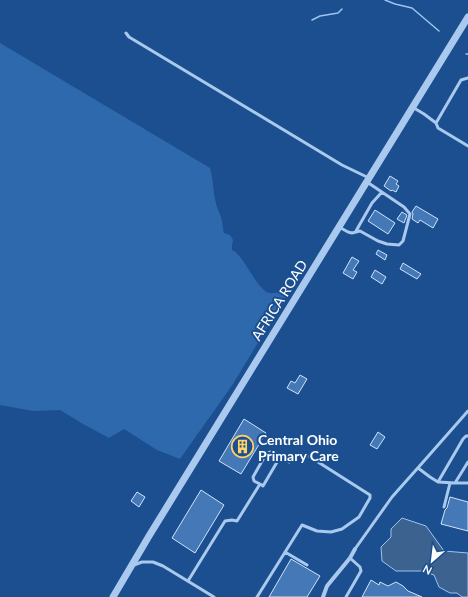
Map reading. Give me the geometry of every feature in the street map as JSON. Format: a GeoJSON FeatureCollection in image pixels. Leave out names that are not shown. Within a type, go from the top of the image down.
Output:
{"type":"FeatureCollection","features":[{"type":"Feature","properties":{"kind":"street","name":"AFRICA ROAD"},"geometry":{"type":"LineString","coordinates":[[113,597],[468,17]]}},
{"type":"Feature","properties":{"kind":"street"},"geometry":{"type":"LineString","coordinates":[[323,597],[327,586],[350,558],[355,549]]}},
{"type":"Feature","properties":{"kind":"lane"},"geometry":{"type":"LineString","coordinates":[[126,33],[129,37],[368,180],[382,192],[404,207],[410,214],[403,241],[399,245],[386,244],[360,231],[352,233],[339,227]]}},
{"type":"Feature","properties":{"kind":"lane"},"geometry":{"type":"LineString","coordinates":[[436,123],[461,80],[468,78]]}},
{"type":"Feature","properties":{"kind":"lane"},"geometry":{"type":"LineString","coordinates":[[413,107],[436,123],[438,128],[468,146]]}},
{"type":"Feature","properties":{"kind":"lane"},"geometry":{"type":"LineString","coordinates":[[356,232],[372,203],[382,192]]}},
{"type":"Feature","properties":{"kind":"lane"},"geometry":{"type":"LineString","coordinates":[[355,549],[392,497],[468,411]]}},
{"type":"Feature","properties":{"kind":"lane"},"geometry":{"type":"LineString","coordinates":[[464,415],[468,418]]}},
{"type":"Feature","properties":{"kind":"lane"},"geometry":{"type":"LineString","coordinates":[[438,482],[463,439],[468,436]]}},
{"type":"Feature","properties":{"kind":"lane"},"geometry":{"type":"LineString","coordinates":[[257,597],[302,525],[317,531],[331,532],[342,529],[359,517],[370,498],[370,495],[307,455],[300,454],[292,456],[289,462],[280,457],[270,452],[266,454],[253,477],[254,481],[263,486],[280,457]]}},
{"type":"Feature","properties":{"kind":"lane"},"geometry":{"type":"LineString","coordinates":[[455,483],[468,462]]}},
{"type":"Feature","properties":{"kind":"lane"},"geometry":{"type":"LineString","coordinates":[[418,468],[438,482],[468,484]]}},
{"type":"Feature","properties":{"kind":"lane"},"geometry":{"type":"LineString","coordinates":[[444,507],[450,483]]}},
{"type":"Feature","properties":{"kind":"lane"},"geometry":{"type":"LineString","coordinates":[[188,581],[225,521],[237,521],[260,484]]}},
{"type":"Feature","properties":{"kind":"lane"},"geometry":{"type":"LineString","coordinates":[[285,552],[306,565]]}},
{"type":"Feature","properties":{"kind":"lane"},"geometry":{"type":"LineString","coordinates":[[346,597],[361,571],[360,567],[350,558]]}},
{"type":"Feature","properties":{"kind":"lane"},"geometry":{"type":"LineString","coordinates":[[131,566],[142,562],[153,562],[163,566],[214,597]]}},
{"type":"Feature","properties":{"kind":"shaded area"},"geometry":{"type":"Polygon","coordinates":[[[0,43],[210,168],[215,202],[222,219],[224,233],[230,235],[233,240],[232,250],[236,252],[255,280],[265,291],[269,293],[280,293],[286,296],[233,384],[180,459],[157,450],[124,429],[109,438],[60,410],[33,411],[0,405],[0,43]]]}},
{"type":"Feature","properties":{"kind":"shaded area"},"geometry":{"type":"Polygon","coordinates":[[[402,518],[426,526],[444,551],[468,553],[468,597],[462,597],[457,593],[450,593],[439,587],[434,575],[422,571],[396,571],[382,561],[381,547],[391,537],[391,529],[402,518]]]}},
{"type":"Feature","properties":{"kind":"building"},"geometry":{"type":"Polygon","coordinates":[[[390,176],[398,181],[396,184],[399,186],[396,192],[391,191],[384,186],[390,176]]]}},
{"type":"Feature","properties":{"kind":"building"},"geometry":{"type":"Polygon","coordinates":[[[416,206],[438,219],[433,228],[420,220],[418,223],[412,219],[412,212],[416,206]]]}},
{"type":"Feature","properties":{"kind":"building"},"geometry":{"type":"Polygon","coordinates":[[[375,210],[395,223],[388,234],[368,221],[375,210]]]}},
{"type":"Feature","properties":{"kind":"building"},"geometry":{"type":"Polygon","coordinates":[[[402,212],[407,215],[404,223],[397,219],[402,212]]]}},
{"type":"Feature","properties":{"kind":"building"},"geometry":{"type":"Polygon","coordinates":[[[378,250],[387,255],[385,260],[376,254],[378,250]]]}},
{"type":"Feature","properties":{"kind":"building"},"geometry":{"type":"Polygon","coordinates":[[[352,257],[359,261],[353,270],[357,272],[353,279],[343,273],[352,257]]]}},
{"type":"Feature","properties":{"kind":"building"},"geometry":{"type":"Polygon","coordinates":[[[403,263],[421,274],[417,279],[400,269],[403,263]]]}},
{"type":"Feature","properties":{"kind":"building"},"geometry":{"type":"Polygon","coordinates":[[[375,270],[386,277],[382,284],[371,277],[375,270]]]}},
{"type":"Feature","properties":{"kind":"building"},"geometry":{"type":"Polygon","coordinates":[[[300,375],[307,379],[298,394],[287,388],[291,381],[295,383],[300,375]]]}},
{"type":"Feature","properties":{"kind":"building","name":"Central Ohio Primary Care"},"geometry":{"type":"Polygon","coordinates":[[[244,419],[266,433],[241,474],[219,461],[244,419]]]}},
{"type":"Feature","properties":{"kind":"building"},"geometry":{"type":"Polygon","coordinates":[[[378,432],[385,437],[377,449],[370,445],[378,432]]]}},
{"type":"Feature","properties":{"kind":"building"},"geometry":{"type":"Polygon","coordinates":[[[201,490],[224,505],[195,553],[172,538],[201,490]]]}},
{"type":"Feature","properties":{"kind":"building"},"geometry":{"type":"Polygon","coordinates":[[[137,492],[145,497],[139,507],[131,501],[137,492]]]}},
{"type":"Feature","properties":{"kind":"building"},"geometry":{"type":"Polygon","coordinates":[[[450,497],[468,502],[468,531],[441,524],[450,497]]]}},
{"type":"Feature","properties":{"kind":"building"},"geometry":{"type":"Polygon","coordinates":[[[291,559],[320,576],[307,597],[269,597],[291,559]]]}},
{"type":"Feature","properties":{"kind":"building"},"geometry":{"type":"Polygon","coordinates":[[[371,580],[379,585],[380,582],[388,586],[396,582],[408,591],[422,597],[362,597],[371,580]]]}},
{"type":"Feature","properties":{"kind":"waterway"},"geometry":{"type":"LineString","coordinates":[[385,0],[412,8],[439,31]]}},
{"type":"Feature","properties":{"kind":"waterway"},"geometry":{"type":"LineString","coordinates":[[312,20],[320,16],[338,13],[342,9]]}},
{"type":"Feature","properties":{"kind":"place","name":"Central Ohio Primary Care"},"geometry":{"type":"Point","coordinates":[242,447]}}]}
